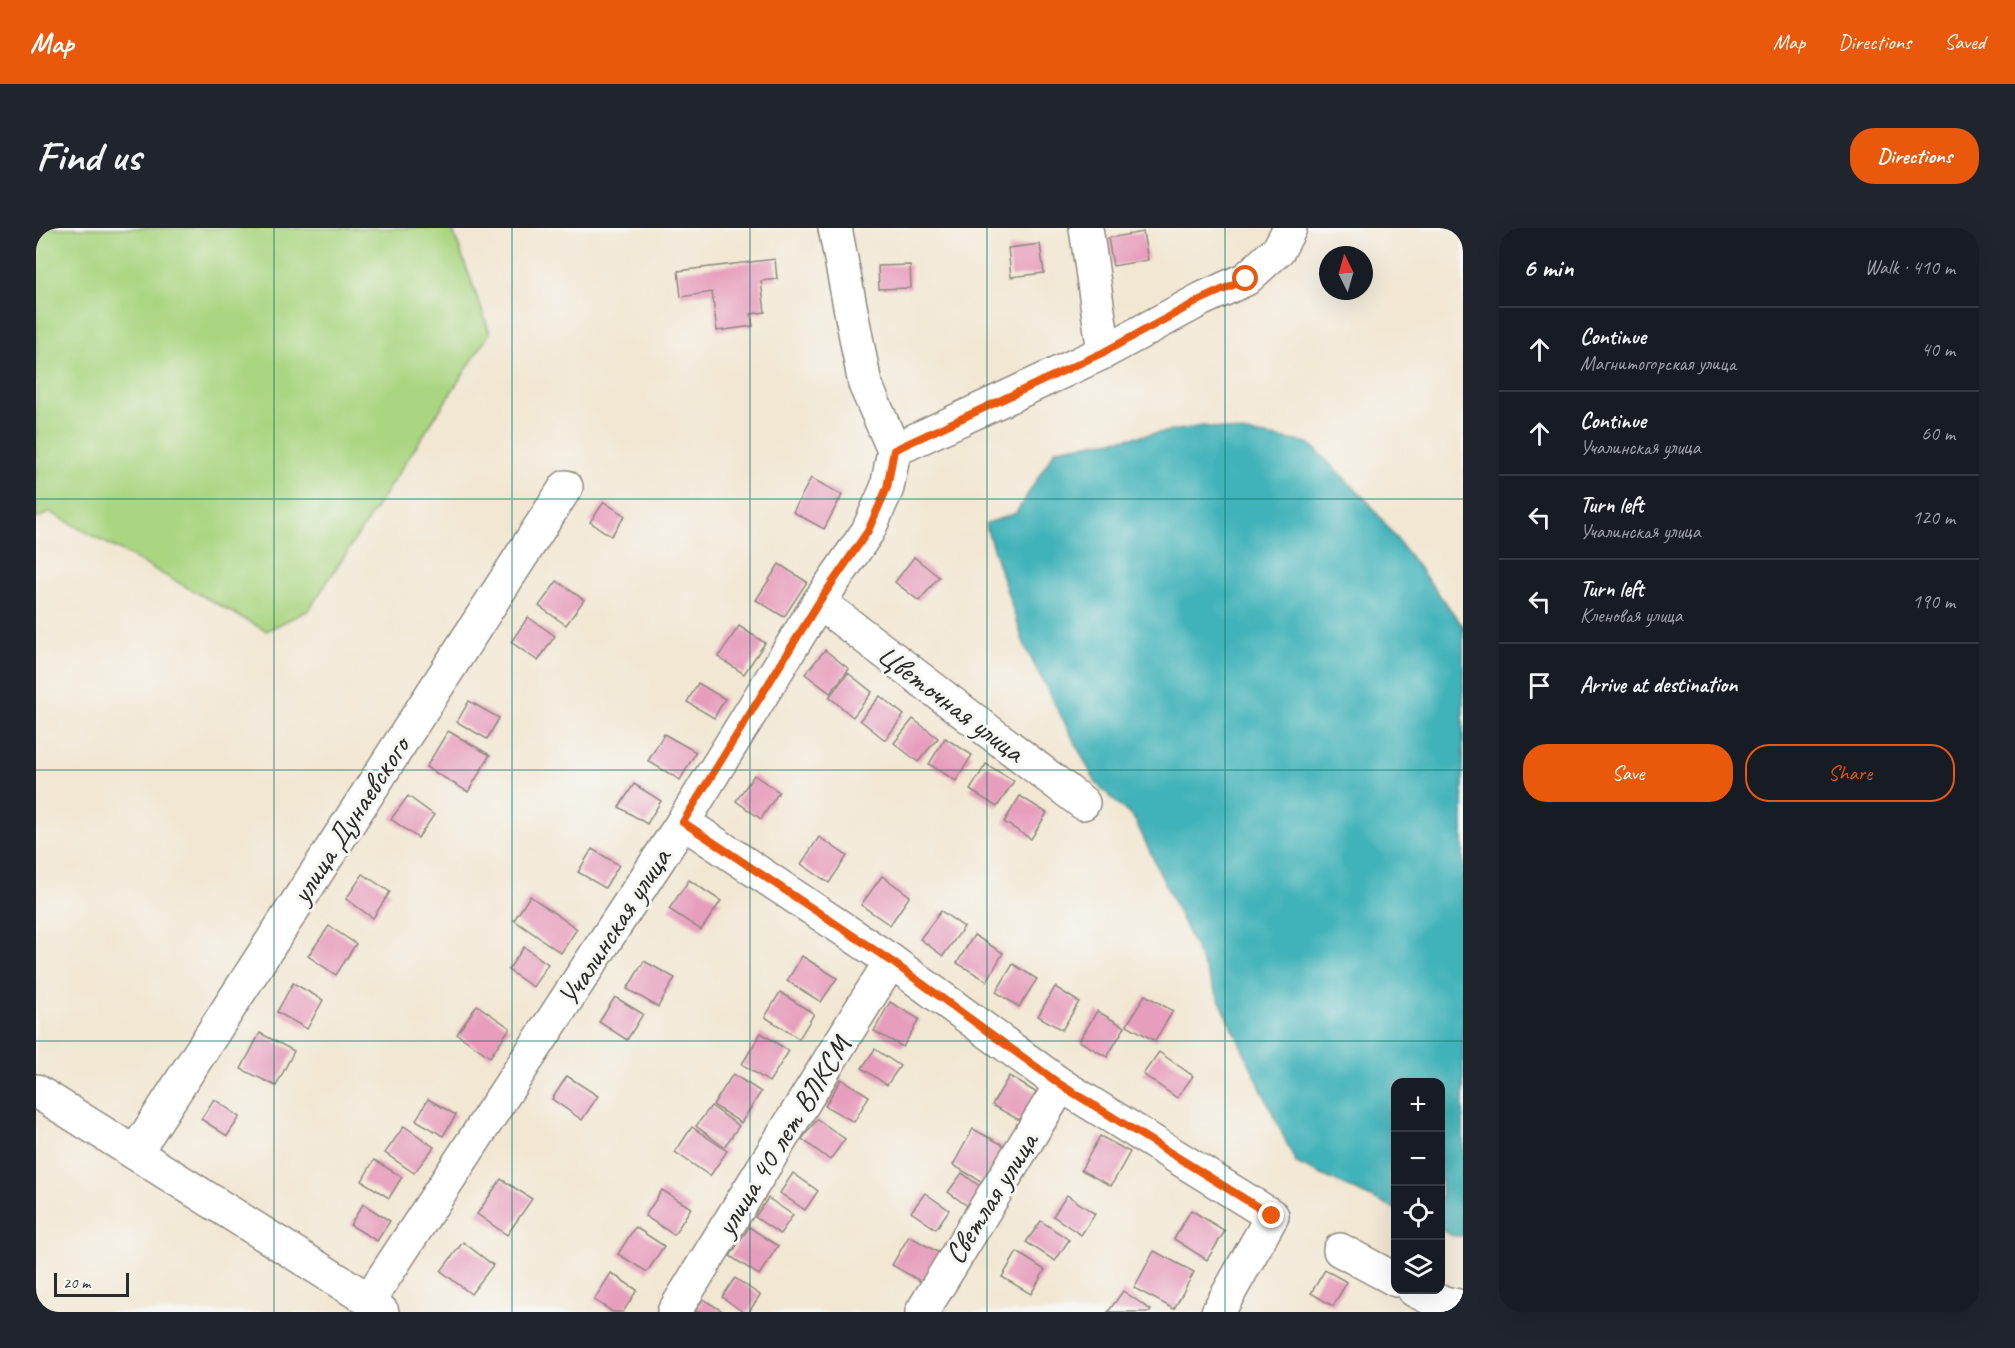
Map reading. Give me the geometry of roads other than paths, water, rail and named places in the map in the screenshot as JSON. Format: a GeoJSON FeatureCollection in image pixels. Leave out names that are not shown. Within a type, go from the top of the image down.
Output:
{"type":"FeatureCollection","features":[{"type":"Feature","properties":{"kind":"street"},"geometry":{"type":"LineString","coordinates":[[835,228],[865,384],[894,450],[1104,352],[1202,299],[1246,279],[1279,249],[1290,228]]}},
{"type":"Feature","properties":{"kind":"street"},"geometry":{"type":"LineString","coordinates":[[1086,228],[1104,352]]}},
{"type":"Feature","properties":{"kind":"street","name":"Учалинская улица"},"geometry":{"type":"LineString","coordinates":[[376,1306],[683,822],[819,602],[868,531],[887,488],[894,450]]}},
{"type":"Feature","properties":{"kind":"street","name":"улица Дунаевского"},"geometry":{"type":"LineString","coordinates":[[135,1153],[566,488]]}},
{"type":"Feature","properties":{"kind":"street","name":"Цветочная улица"},"geometry":{"type":"LineString","coordinates":[[819,602],[1083,803]]}},
{"type":"Feature","properties":{"kind":"street"},"geometry":{"type":"LineString","coordinates":[[683,822],[891,961],[1061,1085],[1272,1216],[1218,1312]]}},
{"type":"Feature","properties":{"kind":"street","name":"улица 40 лет ВЛКСМ"},"geometry":{"type":"LineString","coordinates":[[674,1312],[891,961]]}},
{"type":"Feature","properties":{"kind":"street","name":"Светлая улица"},"geometry":{"type":"LineString","coordinates":[[922,1312],[1061,1085]]}},
{"type":"Feature","properties":{"kind":"street"},"geometry":{"type":"LineString","coordinates":[[36,1091],[376,1306]]}},
{"type":"Feature","properties":{"kind":"street"},"geometry":{"type":"LineString","coordinates":[[1340,1250],[1391,1278]]}},
{"type":"Feature","properties":{"kind":"street"},"geometry":{"type":"LineString","coordinates":[[1422,1294],[1436,1301],[1461,1308]]}},
{"type":"Feature","properties":{"kind":"water"},"geometry":{"type":"Polygon","coordinates":[[[1203,426],[1309,443],[1370,504],[1463,626],[1463,1236],[1453,1236],[1445,1232],[1445,1078],[1391,1078],[1391,1207],[1296,1163],[1135,820],[1096,783],[1025,647],[985,524],[1016,513],[1056,449],[1203,426]]]}}]}
